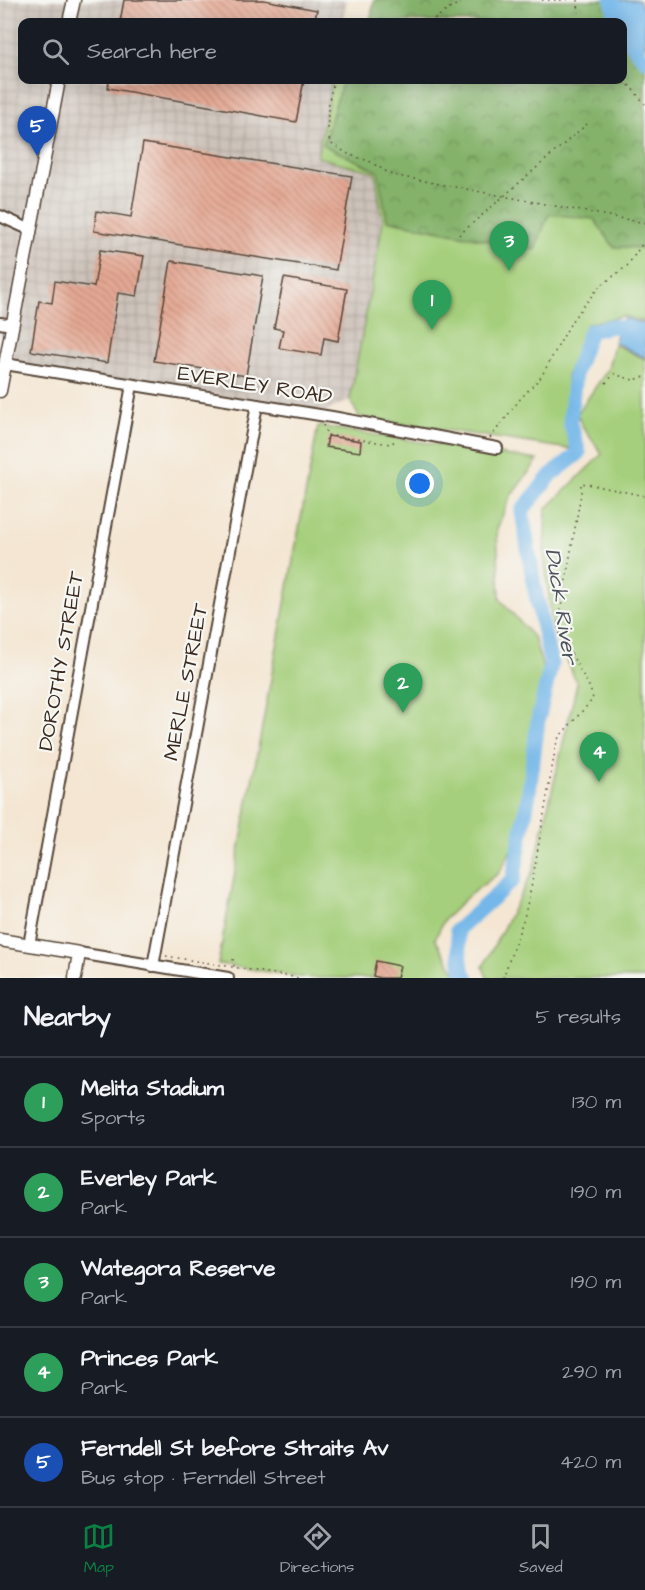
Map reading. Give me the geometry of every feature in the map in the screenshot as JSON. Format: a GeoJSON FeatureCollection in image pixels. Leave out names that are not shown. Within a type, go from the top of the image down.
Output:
{"type":"FeatureCollection","features":[{"type":"Feature","properties":{"kind":"main road"},"geometry":{"type":"LineString","coordinates":[[70,18],[74,0]]}},
{"type":"Feature","properties":{"kind":"main road"},"geometry":{"type":"LineString","coordinates":[[0,391],[5,364],[6,324],[31,230],[58,84]]}},
{"type":"Feature","properties":{"kind":"main road"},"geometry":{"type":"LineString","coordinates":[[0,940],[79,953],[75,978]]}},
{"type":"Feature","properties":{"kind":"street"},"geometry":{"type":"LineString","coordinates":[[0,216],[31,230]]}},
{"type":"Feature","properties":{"kind":"street","name":"EVERLEY ROAD"},"geometry":{"type":"LineString","coordinates":[[5,364],[257,405],[497,448]]}},
{"type":"Feature","properties":{"kind":"street","name":"DOROTHY STREET"},"geometry":{"type":"LineString","coordinates":[[29,945],[132,385]]}},
{"type":"Feature","properties":{"kind":"street","name":"MERLE STREET"},"geometry":{"type":"LineString","coordinates":[[153,966],[257,405]]}},
{"type":"Feature","properties":{"kind":"street"},"geometry":{"type":"LineString","coordinates":[[79,953],[228,978]]}},
{"type":"Feature","properties":{"kind":"path"},"geometry":{"type":"LineString","coordinates":[[435,18],[464,0]]}},
{"type":"Feature","properties":{"kind":"path"},"geometry":{"type":"LineString","coordinates":[[542,0],[569,0]]}},
{"type":"Feature","properties":{"kind":"path"},"geometry":{"type":"LineString","coordinates":[[578,0],[579,18]]}},
{"type":"Feature","properties":{"kind":"path"},"geometry":{"type":"LineString","coordinates":[[333,84],[326,127],[330,143],[350,155],[369,161],[392,175],[645,223]]}},
{"type":"Feature","properties":{"kind":"path"},"geometry":{"type":"LineString","coordinates":[[626,84],[645,104]]}},
{"type":"Feature","properties":{"kind":"path"},"geometry":{"type":"LineString","coordinates":[[459,235],[587,124]]}},
{"type":"Feature","properties":{"kind":"path"},"geometry":{"type":"LineString","coordinates":[[484,446],[521,398],[541,377],[573,319],[599,287],[627,266],[645,240]]}},
{"type":"Feature","properties":{"kind":"path"},"geometry":{"type":"LineString","coordinates":[[606,383],[614,374],[633,380],[645,377]]}},
{"type":"Feature","properties":{"kind":"path"},"geometry":{"type":"LineString","coordinates":[[325,446],[328,435],[391,444],[398,437],[400,430]]}},
{"type":"Feature","properties":{"kind":"path"},"geometry":{"type":"LineString","coordinates":[[503,978],[524,918],[531,888],[556,745],[559,737],[593,699],[590,688],[559,632],[558,625],[581,483],[645,496]]}},
{"type":"Feature","properties":{"kind":"path"},"geometry":{"type":"LineString","coordinates":[[162,956],[299,978]]}},
{"type":"Feature","properties":{"kind":"path"},"geometry":{"type":"LineString","coordinates":[[233,959],[234,968]]}},
{"type":"Feature","properties":{"kind":"shaded area"},"geometry":{"type":"Polygon","coordinates":[[[0,0],[347,0],[344,18],[18,18],[18,84],[331,84],[317,157],[375,172],[383,221],[350,400],[319,415],[5,364],[0,391],[0,0]]]}},
{"type":"Feature","properties":{"kind":"green space"},"geometry":{"type":"Polygon","coordinates":[[[374,0],[631,0],[645,19],[645,248],[614,247],[594,219],[549,214],[535,250],[387,220],[378,171],[323,145],[342,84],[627,84],[627,18],[371,18],[374,0]]]}},
{"type":"Feature","properties":{"kind":"green space"},"geometry":{"type":"Polygon","coordinates":[[[645,70],[645,322],[623,316],[587,324],[567,375],[570,449],[359,417],[350,400],[383,221],[375,172],[317,157],[331,84],[627,84],[627,78],[645,70]]]}},
{"type":"Feature","properties":{"kind":"green space"},"geometry":{"type":"Polygon","coordinates":[[[614,344],[645,359],[645,978],[487,978],[483,967],[533,871],[577,684],[552,624],[544,554],[546,509],[602,454],[583,427],[577,414],[608,369],[614,344]]]}},
{"type":"Feature","properties":{"kind":"green space"},"geometry":{"type":"Polygon","coordinates":[[[318,426],[538,460],[510,497],[497,529],[500,599],[534,638],[550,692],[533,734],[533,784],[527,785],[528,819],[499,873],[468,896],[444,920],[435,939],[459,978],[307,978],[218,964],[318,426]]]}},
{"type":"Feature","properties":{"kind":"water"},"geometry":{"type":"Polygon","coordinates":[[[616,0],[639,0],[645,13],[645,57],[627,34],[627,18],[619,18],[616,0]]]}},
{"type":"Feature","properties":{"kind":"water"},"geometry":{"type":"Polygon","coordinates":[[[624,318],[645,324],[645,358],[614,342],[624,318]]]}},
{"type":"Feature","properties":{"kind":"building"},"geometry":{"type":"Polygon","coordinates":[[[124,0],[264,0],[317,10],[315,18],[121,18],[124,0]]]}},
{"type":"Feature","properties":{"kind":"building"},"geometry":{"type":"Polygon","coordinates":[[[108,84],[303,84],[296,122],[108,88],[108,84]]]}},
{"type":"Feature","properties":{"kind":"building"},"geometry":{"type":"Polygon","coordinates":[[[143,143],[352,176],[336,270],[94,231],[97,211],[131,217],[143,143]]]}},
{"type":"Feature","properties":{"kind":"building"},"geometry":{"type":"Polygon","coordinates":[[[100,250],[144,256],[137,296],[118,293],[107,363],[31,351],[39,301],[52,303],[55,281],[94,287],[100,250]]]}},
{"type":"Feature","properties":{"kind":"building"},"geometry":{"type":"Polygon","coordinates":[[[171,261],[263,276],[246,376],[154,361],[171,261]]]}},
{"type":"Feature","properties":{"kind":"building"},"geometry":{"type":"Polygon","coordinates":[[[284,278],[347,289],[338,341],[324,338],[321,355],[279,348],[283,330],[274,328],[284,278]]]}},
{"type":"Feature","properties":{"kind":"building"},"geometry":{"type":"Polygon","coordinates":[[[328,436],[361,441],[360,452],[326,447],[328,436]]]}},
{"type":"Feature","properties":{"kind":"building"},"geometry":{"type":"Polygon","coordinates":[[[376,961],[400,966],[397,978],[373,976],[376,961]]]}},
{"type":"Feature","properties":{"kind":"waterway","name":"Duck River"},"geometry":{"type":"LineString","coordinates":[[612,0],[616,18]]}},
{"type":"Feature","properties":{"kind":"waterway","name":"Duck River"},"geometry":{"type":"LineString","coordinates":[[627,39],[645,60]]}},
{"type":"Feature","properties":{"kind":"waterway","name":"Duck River"},"geometry":{"type":"LineString","coordinates":[[467,978],[462,970],[457,930],[513,880],[529,793],[538,720],[551,665],[534,585],[522,511],[551,475],[579,453],[570,422],[575,373],[590,331],[613,326],[645,332]]}},
{"type":"Feature","properties":{"kind":"place","name":"Ferndell St before Straits Av"},"geometry":{"type":"Point","coordinates":[37,156]}},
{"type":"Feature","properties":{"kind":"place","name":"Wategora Reserve"},"geometry":{"type":"Point","coordinates":[509,271]}},
{"type":"Feature","properties":{"kind":"place","name":"Melita Stadium"},"geometry":{"type":"Point","coordinates":[432,330]}},
{"type":"Feature","properties":{"kind":"place","name":"Everley Park"},"geometry":{"type":"Point","coordinates":[403,713]}},
{"type":"Feature","properties":{"kind":"place","name":"Princes Park"},"geometry":{"type":"Point","coordinates":[599,782]}}]}
